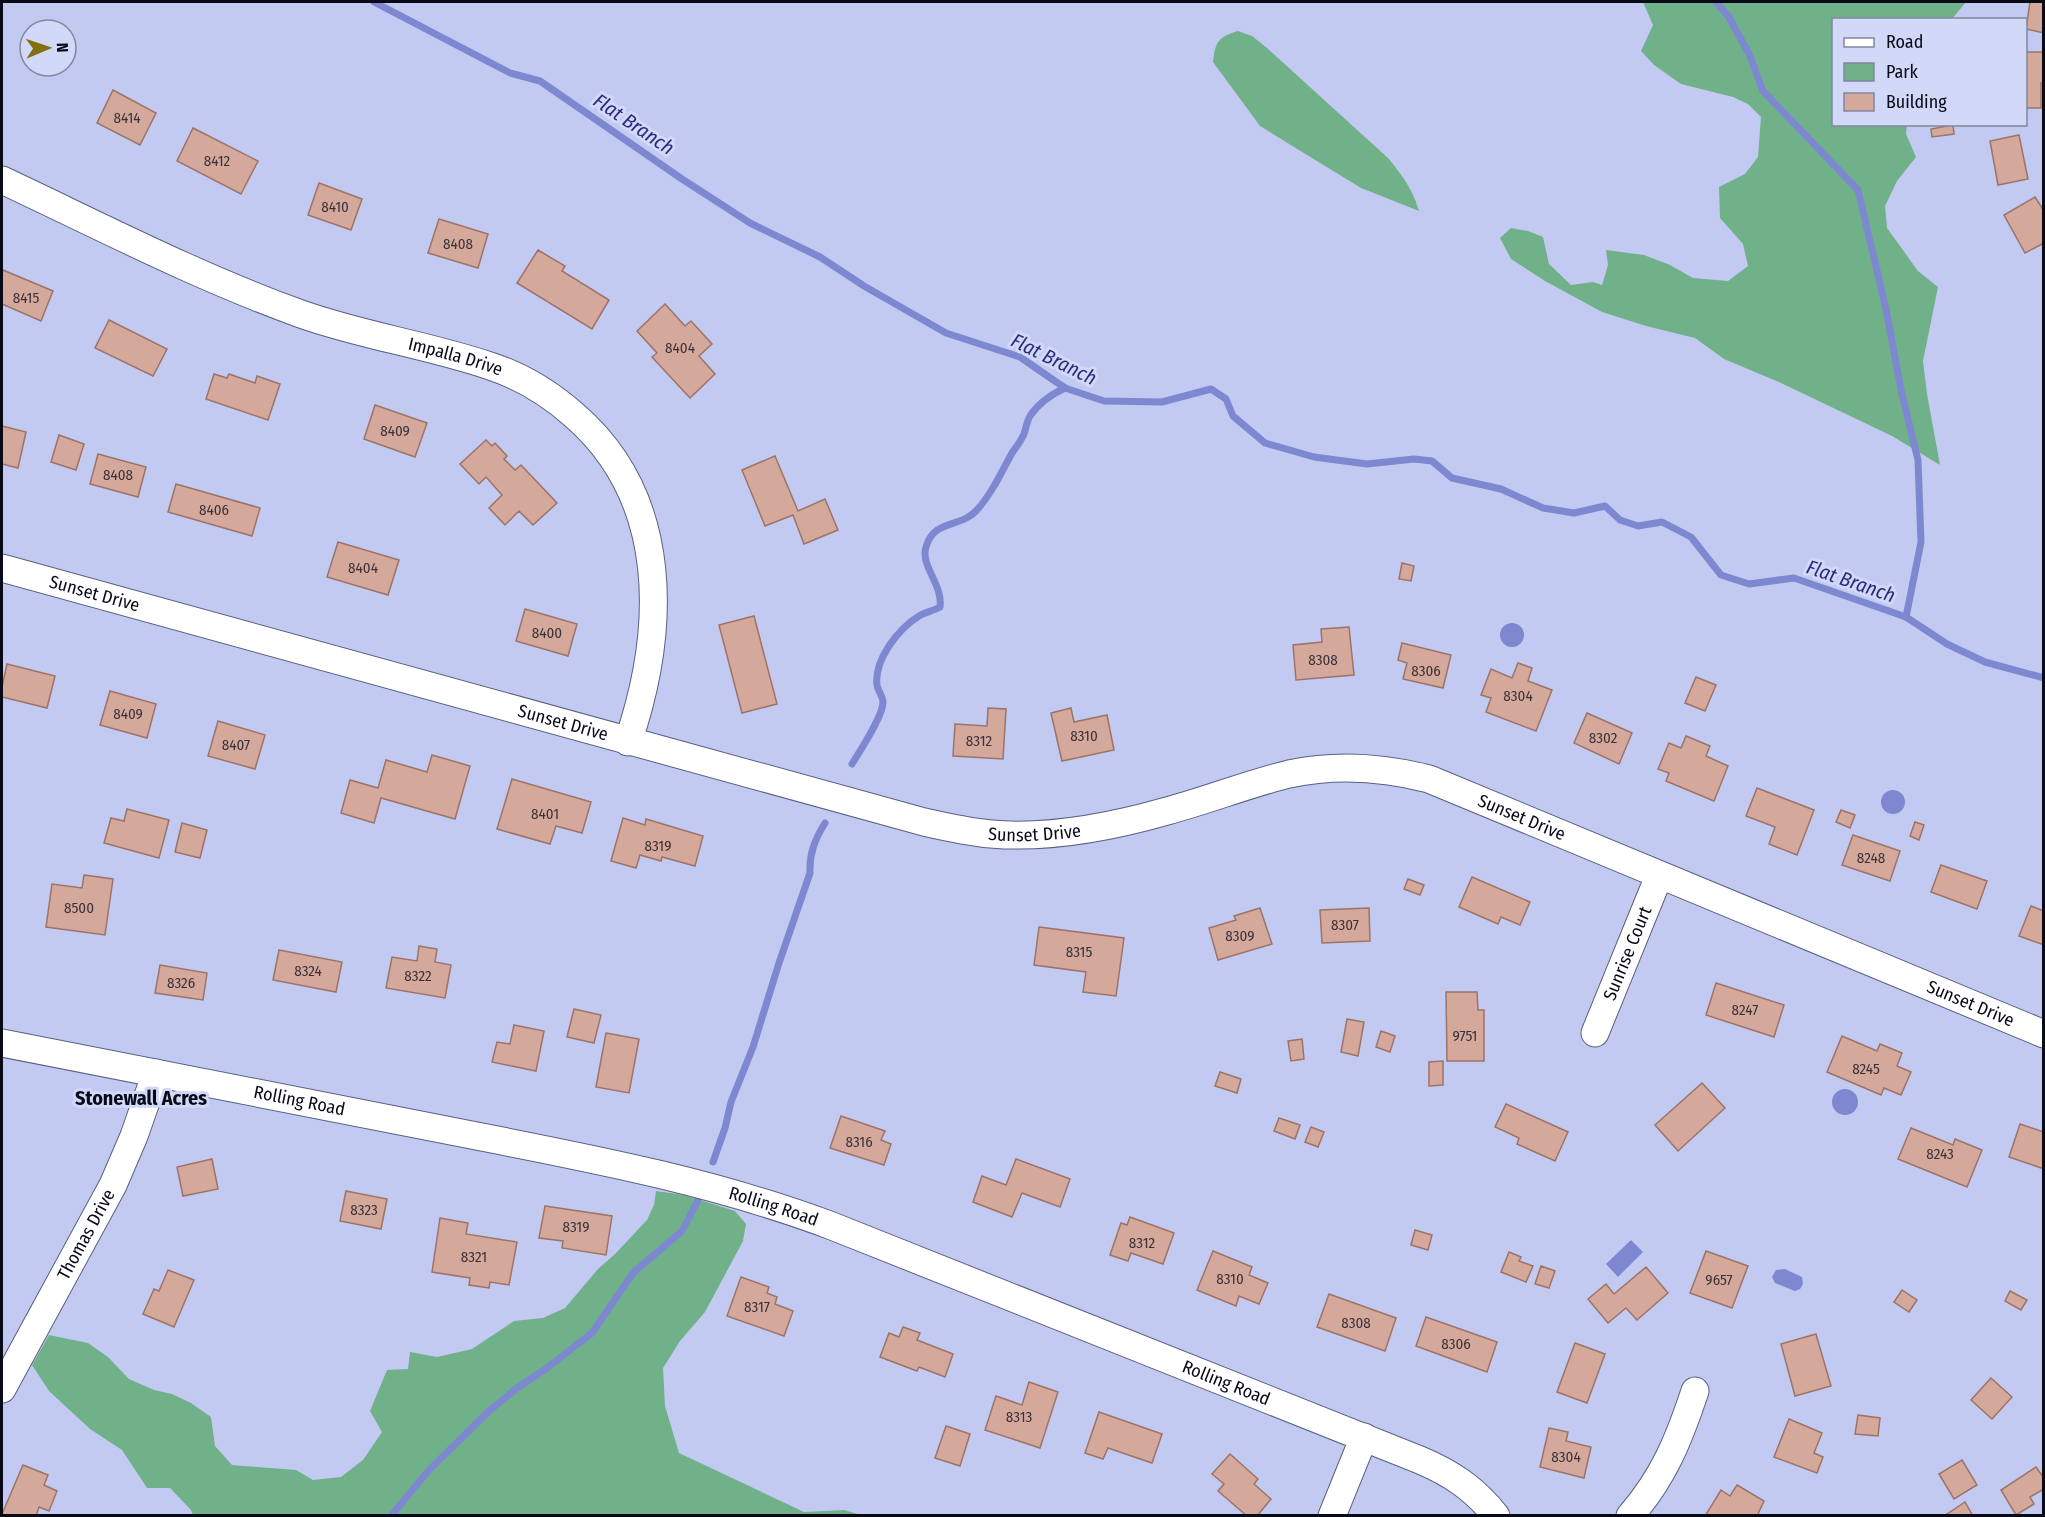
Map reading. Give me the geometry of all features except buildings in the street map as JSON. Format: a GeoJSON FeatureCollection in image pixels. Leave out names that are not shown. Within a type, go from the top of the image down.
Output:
{"type":"FeatureCollection","features":[{"type":"Feature","properties":{"kind":"street","name":"Impalla Drive"},"geometry":{"type":"LineString","coordinates":[[2,180],[244,293],[305,316],[491,366],[527,382],[560,403],[589,428],[609,452],[625,477],[646,533],[652,569],[653,619],[648,668],[628,742]]}},
{"type":"Feature","properties":{"kind":"street","name":"Sunset Drive"},"geometry":{"type":"LineString","coordinates":[[2,568],[924,822],[990,834],[1020,836],[1108,825],[1165,812],[1289,774],[1328,768],[1367,768],[1406,773],[1429,779],[2043,1034]]}},
{"type":"Feature","properties":{"kind":"street","name":"Sunrise Court"},"geometry":{"type":"LineString","coordinates":[[1595,1033],[1659,876]]}},
{"type":"Feature","properties":{"kind":"street","name":"Rolling Road"},"geometry":{"type":"LineString","coordinates":[[2,1042],[571,1155],[680,1178],[739,1194],[832,1226],[1447,1472],[1466,1485],[1496,1515]]}},
{"type":"Feature","properties":{"kind":"street","name":"Thomas Drive"},"geometry":{"type":"LineString","coordinates":[[2,1389],[113,1185],[134,1136],[156,1072]]}},
{"type":"Feature","properties":{"kind":"street"},"geometry":{"type":"LineString","coordinates":[[1630,1515],[1663,1472],[1679,1438],[1695,1391]]}},
{"type":"Feature","properties":{"kind":"street"},"geometry":{"type":"LineString","coordinates":[[1332,1515],[1364,1437]]}},
{"type":"Feature","properties":{"kind":"green space"},"geometry":{"type":"Polygon","coordinates":[[[1643,2],[1966,2],[1953,18],[1832,18],[1832,126],[1907,126],[1906,134],[1916,157],[1897,181],[1885,206],[1887,228],[1918,271],[1938,287],[1923,361],[1940,465],[1892,436],[1781,383],[1724,359],[1695,338],[1602,312],[1545,281],[1511,259],[1500,238],[1511,228],[1543,237],[1549,264],[1571,285],[1593,282],[1602,285],[1608,265],[1606,250],[1644,255],[1670,265],[1693,278],[1728,281],[1748,266],[1743,244],[1720,218],[1719,187],[1745,174],[1758,157],[1761,117],[1748,104],[1733,97],[1681,84],[1654,65],[1641,51],[1653,25],[1643,2]]]}},
{"type":"Feature","properties":{"kind":"green space"},"geometry":{"type":"Polygon","coordinates":[[[1238,31],[1252,36],[1267,48],[1388,158],[1414,196],[1419,211],[1361,188],[1260,126],[1213,62],[1219,41],[1238,31]]]}},
{"type":"Feature","properties":{"kind":"green space"},"geometry":{"type":"Polygon","coordinates":[[[656,1191],[684,1195],[735,1211],[746,1224],[743,1241],[705,1312],[680,1341],[663,1368],[665,1406],[679,1453],[804,1512],[844,1510],[861,1515],[193,1515],[170,1488],[147,1488],[122,1450],[90,1429],[49,1391],[32,1365],[49,1335],[88,1343],[108,1357],[129,1379],[154,1390],[172,1394],[191,1403],[211,1417],[215,1446],[232,1465],[296,1470],[313,1480],[341,1477],[363,1460],[382,1432],[370,1411],[387,1370],[408,1369],[410,1352],[437,1357],[472,1349],[514,1321],[543,1318],[565,1308],[598,1269],[647,1220],[654,1205],[656,1191]]]}},
{"type":"Feature","properties":{"kind":"water"},"geometry":{"type":"Polygon","coordinates":[[[1512,623],[1521,626],[1524,635],[1521,644],[1512,647],[1503,644],[1500,635],[1503,626],[1512,623]]]}},
{"type":"Feature","properties":{"kind":"water"},"geometry":{"type":"Polygon","coordinates":[[[1893,790],[1902,793],[1905,802],[1902,811],[1893,814],[1884,811],[1881,802],[1884,793],[1893,790]]]}},
{"type":"Feature","properties":{"kind":"water"},"geometry":{"type":"Polygon","coordinates":[[[1845,1089],[1854,1093],[1858,1102],[1854,1111],[1845,1115],[1836,1111],[1832,1102],[1836,1093],[1845,1089]]]}},
{"type":"Feature","properties":{"kind":"water"},"geometry":{"type":"Polygon","coordinates":[[[1631,1240],[1643,1252],[1618,1277],[1606,1264],[1631,1240]]]}},
{"type":"Feature","properties":{"kind":"water"},"geometry":{"type":"Polygon","coordinates":[[[1785,1269],[1802,1277],[1803,1284],[1800,1289],[1795,1291],[1775,1283],[1772,1277],[1776,1270],[1785,1269]]]}},
{"type":"Feature","properties":{"kind":"waterway","name":"Flat Branch"},"geometry":{"type":"LineString","coordinates":[[374,2],[510,73],[540,81],[750,223],[820,257],[864,286],[946,333],[1020,357],[1065,388],[1104,401],[1162,402],[1211,389],[1226,399],[1233,416],[1265,443],[1314,457],[1367,464],[1414,459],[1432,461],[1452,478],[1501,489],[1543,508],[1574,513],[1605,506],[1620,520],[1638,526],[1662,522],[1691,537],[1721,575],[1749,584],[1794,578],[1906,617],[1947,644],[1985,662],[2044,678]]}},
{"type":"Feature","properties":{"kind":"waterway"},"geometry":{"type":"LineString","coordinates":[[1716,2],[1729,17],[1750,56],[1763,91],[1858,190],[1918,460],[1921,542],[1906,617]]}},
{"type":"Feature","properties":{"kind":"waterway"},"geometry":{"type":"LineString","coordinates":[[852,764],[882,708],[883,700],[877,685],[877,675],[883,656],[896,637],[911,622],[940,607],[938,591],[926,561],[926,547],[930,538],[941,528],[963,520],[976,511],[991,491],[1024,434],[1030,416],[1037,407],[1065,388]]}},
{"type":"Feature","properties":{"kind":"waterway"},"geometry":{"type":"LineString","coordinates":[[713,1162],[731,1102],[753,1047],[810,873],[813,847],[825,823]]}},
{"type":"Feature","properties":{"kind":"waterway"},"geometry":{"type":"LineString","coordinates":[[391,1516],[429,1470],[488,1412],[592,1333],[633,1273],[682,1231],[698,1200]]}},
{"type":"Feature","properties":{"kind":"district","name":"Stonewall Acres"},"geometry":{"type":"Point","coordinates":[141,1098]}}]}
